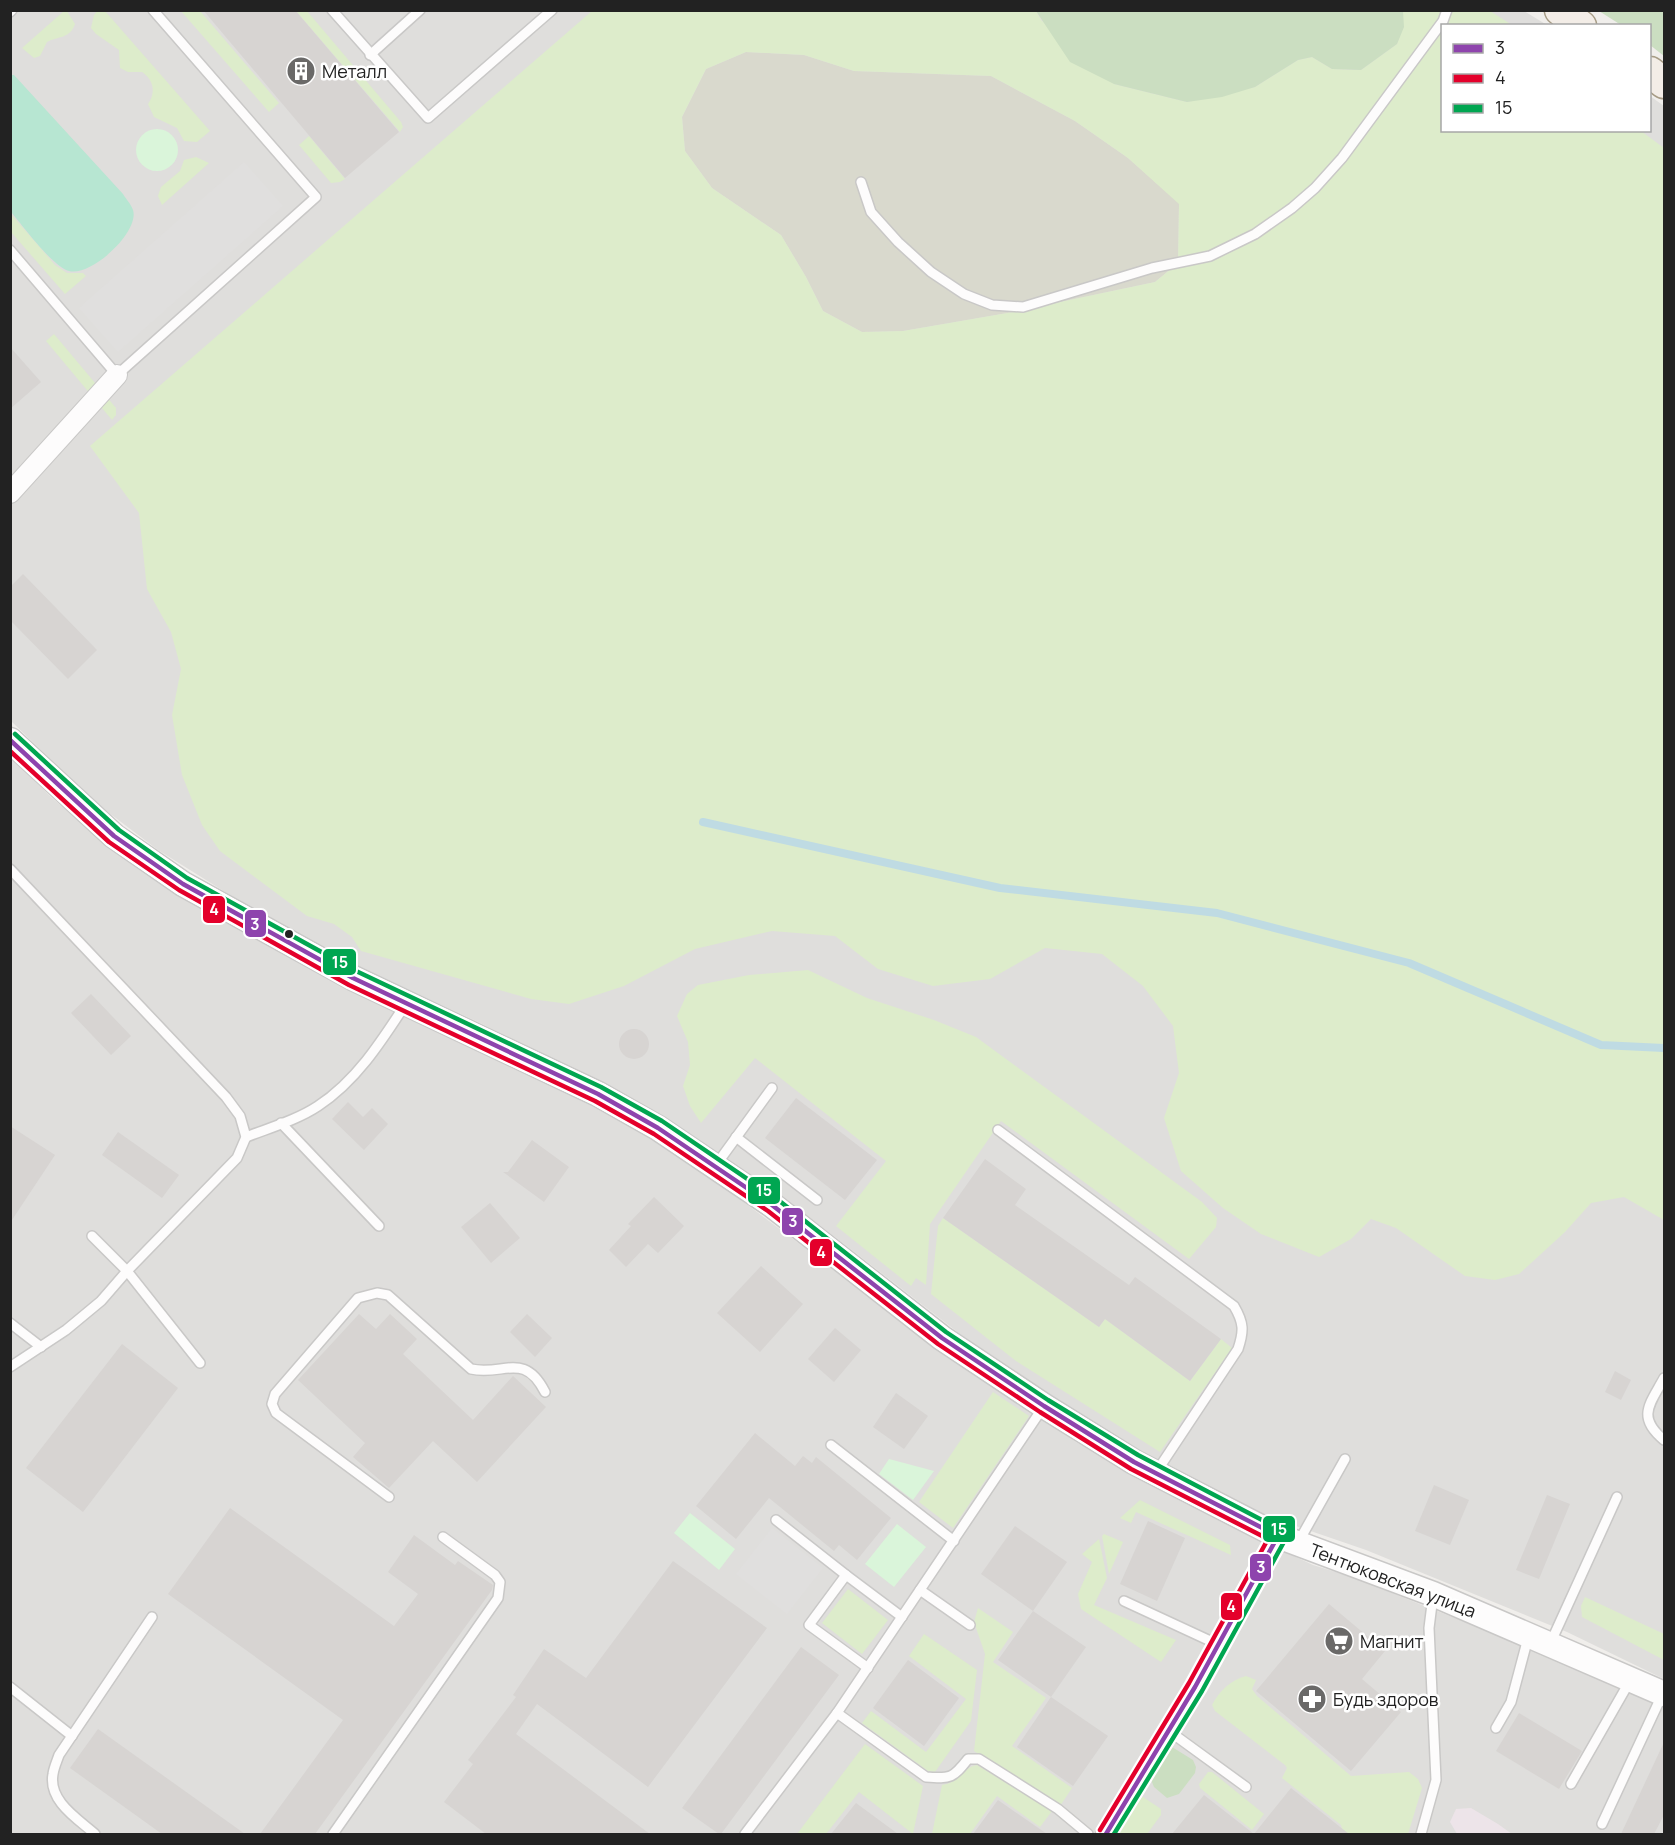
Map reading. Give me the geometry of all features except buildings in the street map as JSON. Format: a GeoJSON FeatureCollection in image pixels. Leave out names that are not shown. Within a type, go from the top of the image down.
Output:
{"type":"FeatureCollection","features":[{"type":"Feature","properties":{"kind":"main road"},"geometry":{"type":"LineString","coordinates":[[1651,73],[1665,83]]}},
{"type":"Feature","properties":{"kind":"street"},"geometry":{"type":"LineString","coordinates":[[10,493],[117,375]]}},
{"type":"Feature","properties":{"kind":"street","name":"Тентюковская улица"},"geometry":{"type":"LineString","coordinates":[[10,740],[114,836],[183,884],[312,956],[406,1004],[598,1094],[658,1128],[772,1205],[942,1338],[1087,1434],[1155,1473],[1288,1540],[1433,1594],[1664,1693]]}},
{"type":"Feature","properties":{"kind":"street"},"geometry":{"type":"LineString","coordinates":[[1106,1834],[1219,1645],[1288,1540]]}},
{"type":"Feature","properties":{"kind":"lane"},"geometry":{"type":"LineString","coordinates":[[10,250],[117,375],[316,197],[153,10]]}},
{"type":"Feature","properties":{"kind":"lane"},"geometry":{"type":"LineString","coordinates":[[332,10],[428,118],[552,10]]}},
{"type":"Feature","properties":{"kind":"lane"},"geometry":{"type":"LineString","coordinates":[[370,54],[420,10]]}},
{"type":"Feature","properties":{"kind":"lane"},"geometry":{"type":"LineString","coordinates":[[861,182],[871,212],[898,242],[931,272],[964,294],[992,305],[1023,307],[1152,268],[1210,256],[1255,234],[1292,208],[1315,188],[1342,159],[1443,21],[1447,10]]}},
{"type":"Feature","properties":{"kind":"lane"},"geometry":{"type":"LineString","coordinates":[[10,869],[208,1077],[240,1116],[246,1137],[237,1158],[127,1271],[101,1301],[66,1330],[10,1367]]}},
{"type":"Feature","properties":{"kind":"lane"},"geometry":{"type":"LineString","coordinates":[[246,1137],[316,1108],[339,1091],[376,1049],[406,1004]]}},
{"type":"Feature","properties":{"kind":"lane"},"geometry":{"type":"LineString","coordinates":[[716,1166],[772,1088]]}},
{"type":"Feature","properties":{"kind":"lane"},"geometry":{"type":"LineString","coordinates":[[281,1123],[380,1226]]}},
{"type":"Feature","properties":{"kind":"lane"},"geometry":{"type":"LineString","coordinates":[[998,1130],[1234,1306],[1241,1318],[1243,1334],[1238,1349],[1155,1473]]}},
{"type":"Feature","properties":{"kind":"lane"},"geometry":{"type":"LineString","coordinates":[[736,1137],[817,1200]]}},
{"type":"Feature","properties":{"kind":"lane"},"geometry":{"type":"LineString","coordinates":[[92,1236],[127,1271],[200,1363]]}},
{"type":"Feature","properties":{"kind":"lane"},"geometry":{"type":"LineString","coordinates":[[389,1497],[267,1405],[358,1298],[377,1293],[388,1295],[471,1369],[481,1371],[515,1366],[526,1369],[534,1375],[545,1392]]}},
{"type":"Feature","properties":{"kind":"lane"},"geometry":{"type":"LineString","coordinates":[[10,1323],[41,1347]]}},
{"type":"Feature","properties":{"kind":"lane"},"geometry":{"type":"LineString","coordinates":[[1665,1378],[1647,1410],[1648,1421],[1665,1440]]}},
{"type":"Feature","properties":{"kind":"lane"},"geometry":{"type":"LineString","coordinates":[[745,1834],[837,1713],[1044,1406]]}},
{"type":"Feature","properties":{"kind":"lane"},"geometry":{"type":"LineString","coordinates":[[831,1445],[954,1541]]}},
{"type":"Feature","properties":{"kind":"lane"},"geometry":{"type":"LineString","coordinates":[[1288,1540],[1345,1459]]}},
{"type":"Feature","properties":{"kind":"lane"},"geometry":{"type":"LineString","coordinates":[[1496,1728],[1511,1702],[1539,1640],[1617,1497]]}},
{"type":"Feature","properties":{"kind":"lane"},"geometry":{"type":"LineString","coordinates":[[776,1520],[902,1617]]}},
{"type":"Feature","properties":{"kind":"lane"},"geometry":{"type":"LineString","coordinates":[[333,1834],[498,1598],[500,1582],[495,1575],[443,1537]]}},
{"type":"Feature","properties":{"kind":"lane"},"geometry":{"type":"LineString","coordinates":[[846,1575],[809,1625],[868,1668]]}},
{"type":"Feature","properties":{"kind":"lane"},"geometry":{"type":"LineString","coordinates":[[920,1590],[970,1625]]}},
{"type":"Feature","properties":{"kind":"lane"},"geometry":{"type":"LineString","coordinates":[[1421,1834],[1436,1780],[1429,1628],[1433,1594]]}},
{"type":"Feature","properties":{"kind":"lane"},"geometry":{"type":"LineString","coordinates":[[1124,1601],[1219,1645]]}},
{"type":"Feature","properties":{"kind":"lane"},"geometry":{"type":"LineString","coordinates":[[95,1834],[59,1803],[52,1775],[59,1755],[152,1617]]}},
{"type":"Feature","properties":{"kind":"lane"},"geometry":{"type":"LineString","coordinates":[[1571,1784],[1631,1679]]}},
{"type":"Feature","properties":{"kind":"lane"},"geometry":{"type":"LineString","coordinates":[[10,1687],[72,1736]]}},
{"type":"Feature","properties":{"kind":"lane"},"geometry":{"type":"LineString","coordinates":[[1602,1824],[1664,1693]]}},
{"type":"Feature","properties":{"kind":"lane"},"geometry":{"type":"LineString","coordinates":[[837,1713],[926,1777],[943,1779],[954,1776],[968,1759],[979,1758],[1058,1809],[1088,1834]]}},
{"type":"Feature","properties":{"kind":"lane"},"geometry":{"type":"LineString","coordinates":[[1169,1731],[1246,1787]]}},
{"type":"Feature","properties":{"kind":"shaded area"},"geometry":{"type":"Polygon","coordinates":[[[11,11],[1524,11],[1545,24],[1441,24],[1441,132],[1651,132],[1651,97],[1664,106],[1664,1679],[1567,1632],[1366,1550],[1261,1514],[1167,1467],[1088,1421],[960,1334],[817,1223],[667,1120],[583,1074],[341,958],[246,905],[158,850],[92,800],[11,721],[11,11]]]}},
{"type":"Feature","properties":{"kind":"shaded area"},"geometry":{"type":"Polygon","coordinates":[[[746,52],[804,55],[854,71],[991,76],[1075,121],[1128,158],[1179,203],[1178,263],[1155,282],[1013,312],[903,331],[862,332],[823,311],[781,235],[712,188],[685,151],[682,117],[706,69],[746,52]]]}},
{"type":"Feature","properties":{"kind":"shaded area"},"geometry":{"type":"Polygon","coordinates":[[[244,162],[283,206],[118,352],[79,308],[244,162]]]}},
{"type":"Feature","properties":{"kind":"shaded area"},"geometry":{"type":"Polygon","coordinates":[[[10,756],[52,798],[103,841],[164,886],[256,939],[384,1006],[551,1084],[658,1141],[698,1168],[948,1355],[1076,1442],[1246,1534],[1313,1565],[1352,1577],[1555,1658],[1664,1708],[1664,1834],[11,1834],[10,756]]]}},
{"type":"Feature","properties":{"kind":"shaded area"},"geometry":{"type":"Polygon","coordinates":[[[772,1528],[823,1568],[787,1614],[736,1574],[772,1528]]]}},
{"type":"Feature","properties":{"kind":"shaded area"},"geometry":{"type":"Polygon","coordinates":[[[1471,1808],[1512,1834],[1457,1834],[1450,1822],[1456,1809],[1471,1808]]]}},
{"type":"Feature","properties":{"kind":"green space"},"geometry":{"type":"Polygon","coordinates":[[[98,10],[105,11],[210,131],[197,142],[184,141],[177,128],[154,117],[148,104],[153,91],[149,79],[142,72],[128,72],[120,68],[119,50],[91,28],[94,15],[98,10]]]}},
{"type":"Feature","properties":{"kind":"green space"},"geometry":{"type":"Polygon","coordinates":[[[64,11],[67,11],[75,24],[70,32],[47,42],[40,56],[34,58],[22,48],[64,11]]]}},
{"type":"Feature","properties":{"kind":"green space"},"geometry":{"type":"Polygon","coordinates":[[[181,11],[200,11],[279,103],[269,112],[181,11]]]}},
{"type":"Feature","properties":{"kind":"green space"},"geometry":{"type":"Polygon","coordinates":[[[296,11],[307,11],[401,122],[403,127],[400,132],[296,11]]]}},
{"type":"Feature","properties":{"kind":"green space"},"geometry":{"type":"Polygon","coordinates":[[[592,11],[1036,11],[1041,20],[1114,84],[1187,102],[1255,87],[1298,60],[1312,57],[1332,69],[1361,70],[1397,44],[1403,27],[1403,11],[1490,11],[1510,24],[1441,24],[1441,132],[1642,132],[1664,148],[1664,1220],[1624,1197],[1591,1203],[1565,1232],[1519,1274],[1495,1280],[1465,1276],[1396,1228],[1371,1219],[1351,1239],[1319,1257],[1261,1234],[1223,1208],[1181,1171],[1164,1118],[1179,1073],[1173,1026],[1143,986],[1102,954],[1045,948],[990,979],[933,986],[878,969],[835,936],[772,931],[695,949],[624,986],[569,1004],[531,999],[361,951],[352,937],[334,924],[307,916],[220,851],[202,825],[182,775],[172,715],[181,669],[171,632],[147,589],[139,513],[90,446],[592,11]],[[746,52],[706,69],[682,117],[685,151],[712,188],[781,235],[823,311],[862,332],[903,331],[1013,312],[1155,282],[1178,263],[1179,204],[1128,158],[1075,121],[991,76],[854,71],[804,55],[746,52]]]}},
{"type":"Feature","properties":{"kind":"green space"},"geometry":{"type":"Polygon","coordinates":[[[1036,11],[1403,11],[1404,27],[1397,44],[1361,70],[1332,69],[1312,57],[1298,60],[1255,87],[1222,97],[1187,102],[1114,84],[1070,62],[1036,11]]]}},
{"type":"Feature","properties":{"kind":"green space"},"geometry":{"type":"Polygon","coordinates":[[[1599,11],[1664,11],[1664,56],[1651,46],[1651,24],[1619,24],[1599,11]]]}},
{"type":"Feature","properties":{"kind":"green space"},"geometry":{"type":"Polygon","coordinates":[[[11,75],[14,75],[123,194],[133,210],[133,219],[122,241],[101,260],[89,267],[78,271],[62,268],[30,236],[11,212],[11,75]]]}},
{"type":"Feature","properties":{"kind":"green space"},"geometry":{"type":"Polygon","coordinates":[[[157,129],[165,130],[172,135],[177,142],[177,158],[172,165],[165,170],[157,171],[149,170],[142,165],[137,158],[136,150],[137,142],[142,135],[149,130],[157,129]]]}},
{"type":"Feature","properties":{"kind":"green space"},"geometry":{"type":"Polygon","coordinates":[[[309,136],[345,179],[331,183],[299,145],[309,136]]]}},
{"type":"Feature","properties":{"kind":"green space"},"geometry":{"type":"Polygon","coordinates":[[[196,157],[209,163],[162,205],[158,196],[161,187],[180,171],[184,160],[196,157]]]}},
{"type":"Feature","properties":{"kind":"green space"},"geometry":{"type":"Polygon","coordinates":[[[11,214],[55,265],[67,273],[83,273],[86,276],[65,294],[11,232],[11,214]]]}},
{"type":"Feature","properties":{"kind":"green space"},"geometry":{"type":"Polygon","coordinates":[[[54,334],[116,408],[116,415],[112,420],[46,341],[54,334]]]}},
{"type":"Feature","properties":{"kind":"green space"},"geometry":{"type":"Polygon","coordinates":[[[808,970],[867,998],[934,1020],[976,1037],[1202,1202],[1217,1218],[1216,1227],[1189,1259],[1001,1121],[930,1224],[926,1285],[916,1278],[911,1286],[836,1226],[886,1161],[755,1058],[701,1123],[690,1106],[683,1086],[690,1065],[688,1042],[677,1016],[687,994],[698,985],[749,975],[808,970]]]}},
{"type":"Feature","properties":{"kind":"green space"},"geometry":{"type":"Polygon","coordinates":[[[943,1218],[1099,1327],[1105,1319],[1190,1381],[1221,1339],[1232,1348],[1160,1452],[1016,1361],[931,1294],[938,1226],[943,1218]]]}},
{"type":"Feature","properties":{"kind":"green space"},"geometry":{"type":"Polygon","coordinates":[[[993,1392],[1029,1416],[953,1528],[919,1502],[993,1392]]]}},
{"type":"Feature","properties":{"kind":"green space"},"geometry":{"type":"Polygon","coordinates":[[[889,1459],[934,1471],[913,1500],[879,1474],[889,1459]]]}},
{"type":"Feature","properties":{"kind":"green space"},"geometry":{"type":"Polygon","coordinates":[[[1140,1500],[1230,1545],[1231,1555],[1136,1512],[1131,1523],[1120,1518],[1140,1500]]]}},
{"type":"Feature","properties":{"kind":"green space"},"geometry":{"type":"Polygon","coordinates":[[[690,1513],[735,1549],[719,1570],[674,1533],[690,1513]]]}},
{"type":"Feature","properties":{"kind":"green space"},"geometry":{"type":"Polygon","coordinates":[[[897,1524],[926,1547],[894,1587],[865,1564],[897,1524]]]}},
{"type":"Feature","properties":{"kind":"green space"},"geometry":{"type":"Polygon","coordinates":[[[1104,1534],[1123,1542],[1109,1574],[1102,1536],[1104,1534]]]}},
{"type":"Feature","properties":{"kind":"green space"},"geometry":{"type":"Polygon","coordinates":[[[1099,1539],[1107,1578],[1094,1605],[1176,1640],[1161,1662],[1081,1609],[1078,1594],[1092,1562],[1082,1554],[1099,1539]]]}},
{"type":"Feature","properties":{"kind":"green space"},"geometry":{"type":"Polygon","coordinates":[[[848,1589],[888,1620],[862,1654],[822,1623],[848,1589]]]}},
{"type":"Feature","properties":{"kind":"green space"},"geometry":{"type":"Polygon","coordinates":[[[1585,1597],[1664,1634],[1664,1660],[1582,1617],[1581,1606],[1585,1597]]]}},
{"type":"Feature","properties":{"kind":"green space"},"geometry":{"type":"Polygon","coordinates":[[[978,1608],[1013,1632],[993,1662],[1046,1698],[1012,1746],[1072,1788],[1060,1806],[974,1751],[985,1654],[974,1622],[978,1608]]]}},
{"type":"Feature","properties":{"kind":"green space"},"geometry":{"type":"Polygon","coordinates":[[[924,1634],[977,1670],[971,1721],[935,1772],[928,1771],[862,1723],[871,1711],[926,1752],[966,1699],[909,1656],[924,1634]]]}},
{"type":"Feature","properties":{"kind":"green space"},"geometry":{"type":"Polygon","coordinates":[[[1246,1676],[1256,1680],[1252,1689],[1257,1696],[1351,1776],[1409,1772],[1418,1779],[1422,1788],[1408,1834],[1338,1834],[1342,1828],[1341,1825],[1282,1778],[1287,1768],[1285,1765],[1215,1711],[1212,1705],[1218,1695],[1230,1683],[1246,1676]]]}},
{"type":"Feature","properties":{"kind":"green space"},"geometry":{"type":"Polygon","coordinates":[[[865,1744],[923,1786],[913,1834],[859,1792],[826,1834],[797,1834],[865,1744]]]}},
{"type":"Feature","properties":{"kind":"green space"},"geometry":{"type":"Polygon","coordinates":[[[1172,1747],[1193,1760],[1196,1767],[1195,1773],[1179,1794],[1167,1798],[1154,1787],[1150,1777],[1172,1747]]]}},
{"type":"Feature","properties":{"kind":"green space"},"geometry":{"type":"Polygon","coordinates":[[[977,1765],[1052,1811],[1040,1827],[997,1796],[970,1834],[932,1834],[942,1785],[954,1781],[968,1769],[977,1765]]]}},
{"type":"Feature","properties":{"kind":"green space"},"geometry":{"type":"Polygon","coordinates":[[[1208,1772],[1212,1772],[1264,1814],[1252,1830],[1200,1788],[1199,1784],[1208,1772]]]}},
{"type":"Feature","properties":{"kind":"green space"},"geometry":{"type":"Polygon","coordinates":[[[1143,1797],[1161,1809],[1161,1815],[1147,1834],[1115,1834],[1139,1798],[1143,1797]]]}},
{"type":"Feature","properties":{"kind":"waterway"},"geometry":{"type":"LineString","coordinates":[[703,822],[1000,888],[1217,913],[1409,963],[1601,1045],[1664,1048]]}},
{"type":"Feature","properties":{"kind":"transit line","name":"15"},"geometry":{"type":"LineString","coordinates":[[15,734],[119,830],[187,878],[356,971],[601,1087],[662,1121],[777,1199],[946,1332],[1048,1400],[1138,1455],[1283,1531],[1285,1540],[1202,1691],[1114,1834]]}},
{"type":"Feature","properties":{"kind":"transit line","name":"3"},"geometry":{"type":"LineString","coordinates":[[10,740],[114,836],[183,884],[353,978],[598,1094],[658,1128],[772,1205],[942,1338],[1044,1406],[1134,1462],[1278,1536],[1195,1687],[1106,1834]]}},
{"type":"Feature","properties":{"kind":"transit line","name":"4"},"geometry":{"type":"LineString","coordinates":[[10,751],[109,842],[179,890],[349,985],[595,1101],[654,1134],[768,1211],[938,1344],[1040,1412],[1131,1469],[1268,1539],[1189,1683],[1100,1830]]}},
{"type":"Feature","properties":{"kind":"place","name":"Металл"},"geometry":{"type":"Point","coordinates":[301,71]}},
{"type":"Feature","properties":{"kind":"place","name":"Магнит"},"geometry":{"type":"Point","coordinates":[1339,1641]}},
{"type":"Feature","properties":{"kind":"place","name":"Будь здоров"},"geometry":{"type":"Point","coordinates":[1312,1699]}}]}
